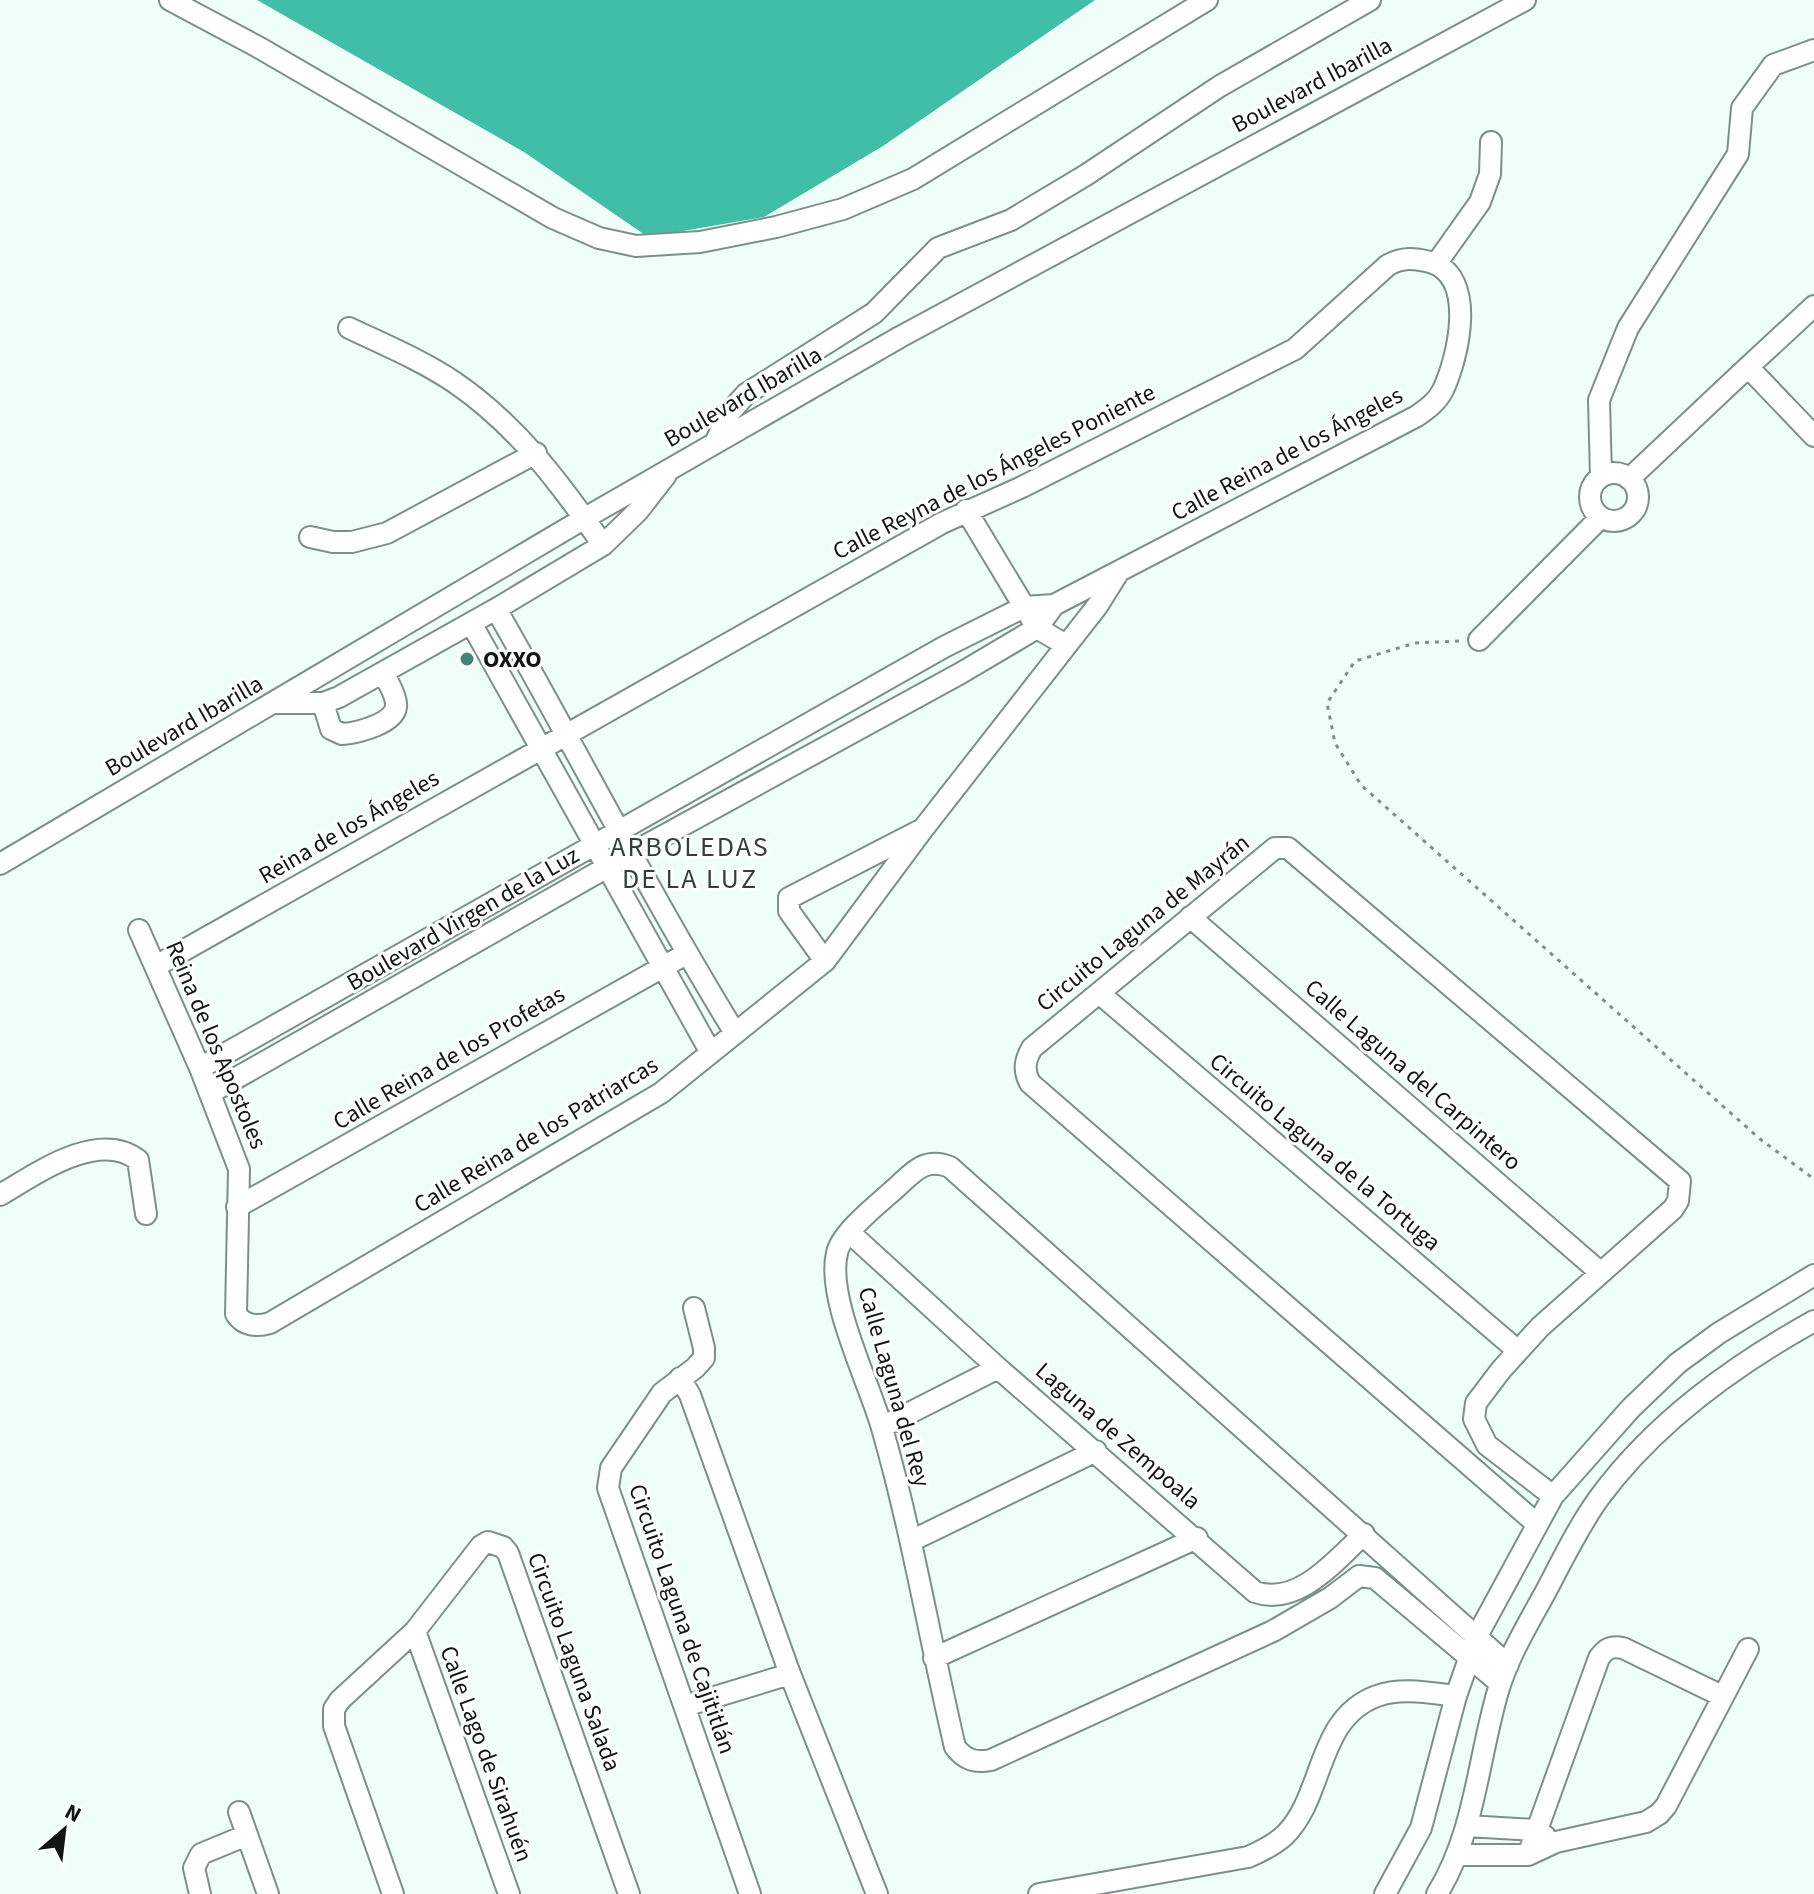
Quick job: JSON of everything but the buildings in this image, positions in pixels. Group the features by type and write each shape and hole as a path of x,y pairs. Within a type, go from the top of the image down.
{"street":[{"path":"170,0 258,47 553,218 599,238 636,246 700,242 776,227 843,209 913,179 1207,0"},
{"name":"Boulevard Ibarilla","path":"0,864 715,443 966,301 1525,0"},
{"path":"715,443 730,412 746,394 874,313 938,248 1011,220 1086,175 1220,86 1362,2"},
{"path":"1601,477 1599,400 1628,328 1738,154 1742,108 1773,65 1814,50"},
{"path":"1436,264 1480,202 1490,174 1491,142"},
{"name":"Calle Reyna de los Ángeles Poniente","path":"566,733 966,510 1022,487 1295,349 1388,265 1401,258 1436,264"},
{"name":"Calle Reina de los Ángeles","path":"1024,607 1054,605 1417,416 1433,404 1443,391 1462,320 1461,301 1455,287 1436,264"},
{"path":"1629,479 1814,306"},
{"path":"349,328 423,363 454,382 511,427 536,453 603,545"},
{"path":"1748,367 1814,436"},
{"path":"310,537 352,542 387,533 536,453"},
{"path":"275,703 323,703 346,694 496,609 603,545 638,511 671,468"},
{"path":"1615,473 1629,479 1638,499 1632,513 1617,521 1595,512 1590,497 1595,482 1615,473"},
{"path":"966,510 1037,628 1066,645"},
{"path":"1479,640 1601,517"},
{"name":"Calle Reina de los Ángeles","path":"1066,645 1118,573"},
{"name":"Calle Reina de los Ángeles","path":"1037,628 1054,605"},
{"name":"Boulevard Virgen de la Luz","path":"200,1068 944,647 1024,607"},
{"path":"496,609 686,954 735,1033"},
{"path":"471,623 711,1053"},
{"name":"Boulevard Virgen de la Luz","path":"210,1093 1037,628"},
{"name":"Calle Reina de los Patriarcas","path":"243,1322 256,1326 270,1323 661,1093 825,961 1066,645"},
{"path":"323,703 331,729 342,734 383,723 393,714 396,704 384,673"},
{"name":"Reina de los Ángeles","path":"156,966 566,733"},
{"path":"825,961 789,911 789,898 923,829"},
{"name":"Circuito Laguna de Mayrán","path":"1537,1524 1030,1083 1025,1071 1032,1048 1275,848 1288,848 1680,1181 1678,1201 1673,1209 1565,1302 1517,1350 1478,1399 1474,1419 1487,1445 1553,1496"},
{"name":"Calle Laguna del Carpintero","path":"1190,917 1601,1273"},
{"name":"Reina de los Apostoles","path":"139,930 200,1068 239,1169 235,1308 243,1322"},
{"name":"Calle Reina de los Profetas","path":"237,1207 686,954"},
{"name":"Circuito Laguna de la Tortuga","path":"1099,993 1517,1350"},
{"path":"0,1195 67,1156 111,1149 128,1152 138,1160 146,1214"},
{"name":"Calle Laguna del Rey","path":"932,1163 950,1167 1477,1636 1504,1674 1468,1656 1375,1578 1359,1576 1330,1598 1273,1631 991,1760 980,1762 961,1755 955,1747 911,1541 882,1427 841,1306 836,1254 850,1233 918,1167 932,1163"},
{"name":"Laguna de Zempoala","path":"850,1233 998,1368 1197,1538 1255,1592 1276,1596 1298,1589 1332,1564 1364,1534"},
{"path":"1385,1894 1421,1828 1468,1656 1553,1496 1610,1431 1678,1363 1719,1333 1814,1275"},
{"name":"Circuito Laguna de Cajititlán","path":"694,1308 704,1358 662,1393 611,1468 608,1488 750,1894"},
{"path":"1437,1894 1458,1855 1467,1826 1504,1674 1597,1500 1636,1455 1703,1392 1746,1360 1814,1321"},
{"path":"882,1427 998,1368"},
{"path":"680,1378 690,1395 790,1674 877,1894"},
{"path":"1610,1431 1636,1455"},
{"path":"911,1541 1096,1451"},
{"path":"934,1658 1197,1538"},
{"name":"Circuito Laguna Salada","path":"393,1894 333,1717 340,1700 415,1631 481,1546 488,1542 503,1547 508,1553 629,1894"},
{"name":"Calle Lago de Sirahuén","path":"415,1631 509,1894"},
{"path":"1528,1855 1604,1650 1623,1648 1722,1696"},
{"path":"1458,1855 1528,1855 1556,1842 1646,1822 1659,1814 1748,1649"},
{"path":"685,1706 790,1674"},
{"path":"1039,1894 1248,1857 1270,1847 1286,1834 1299,1815 1336,1728 1346,1716 1376,1696 1394,1692 1421,1691 1456,1696"},
{"path":"239,1812 268,1894"},
{"path":"1467,1826 1536,1830 1556,1842"},
{"path":"200,1894 194,1868 201,1854 247,1835"}],"path":[{"path":"1479,640 1415,643 1355,661 1327,703 1335,743 1361,785 1760,1139 1814,1179"}],"shaded area":[{"path":"257,0 1095,0 883,146 764,217 648,237 524,152"}],"place":[{"name":"OXXO","path":"467,659"}],"district":[{"name":"ARBOLEDAS DE LA LUZ","path":"690,863"}]}
